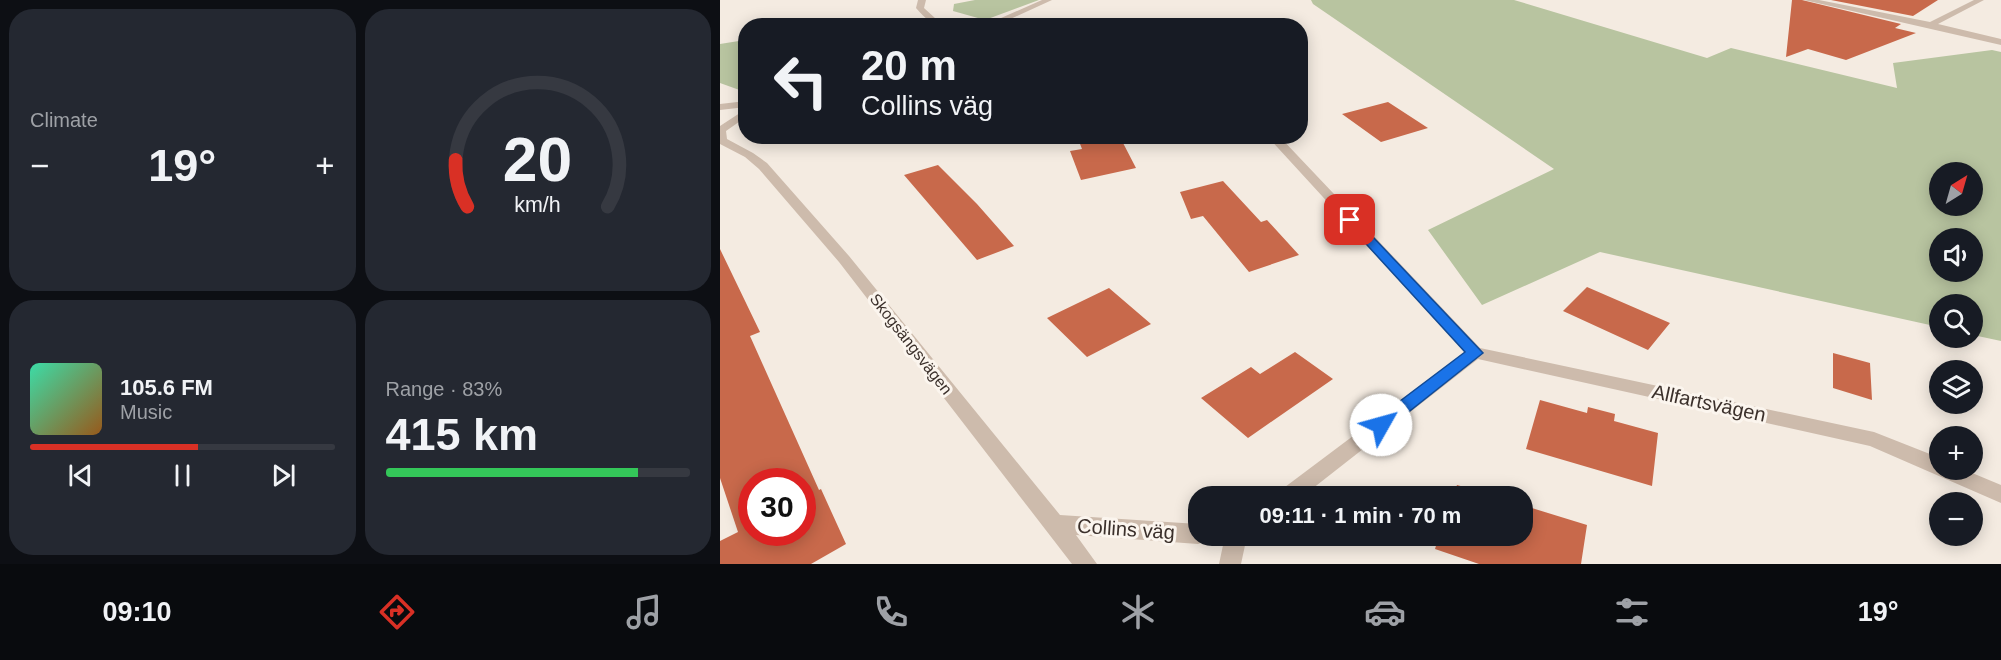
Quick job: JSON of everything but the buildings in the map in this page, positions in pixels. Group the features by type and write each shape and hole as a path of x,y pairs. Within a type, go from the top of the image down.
{"street":[{"path":"922,0 920,8 930,18"},
{"path":"1006,18 1048,0"},
{"path":"1808,0 2001,42"},
{"path":"1931,25 1980,0"},
{"path":"720,107 738,105"},
{"path":"721,140 722,130 738,118"},
{"name":"Skogsängsvägen","path":"721,140 749,155 763,166 844,259 1086,564"},
{"path":"1279,144 1475,353 1301,486"},
{"name":"Allfartsvägen","path":"1475,353 1874,438 1929,462"},
{"path":"1968,480 2001,494"},
{"name":"Collins väg","path":"1054,524 1188,533"},
{"path":"1230,564 1234,546"}],"green space":[{"path":"975,0 1039,0 990,18 978,18 953,11 954,4"},
{"path":"1311,0 1514,0 1707,58 1731,48 1897,88 1893,63 1992,50 2001,52 2001,341 1983,337 1983,294 1929,294 1929,325 1600,252 1482,305 1428,230 1554,169 1313,4"},
{"path":"738,41 738,89 720,83 720,44"}],"route":[{"path":"1350,220 1475,353 1381,425"}]}
